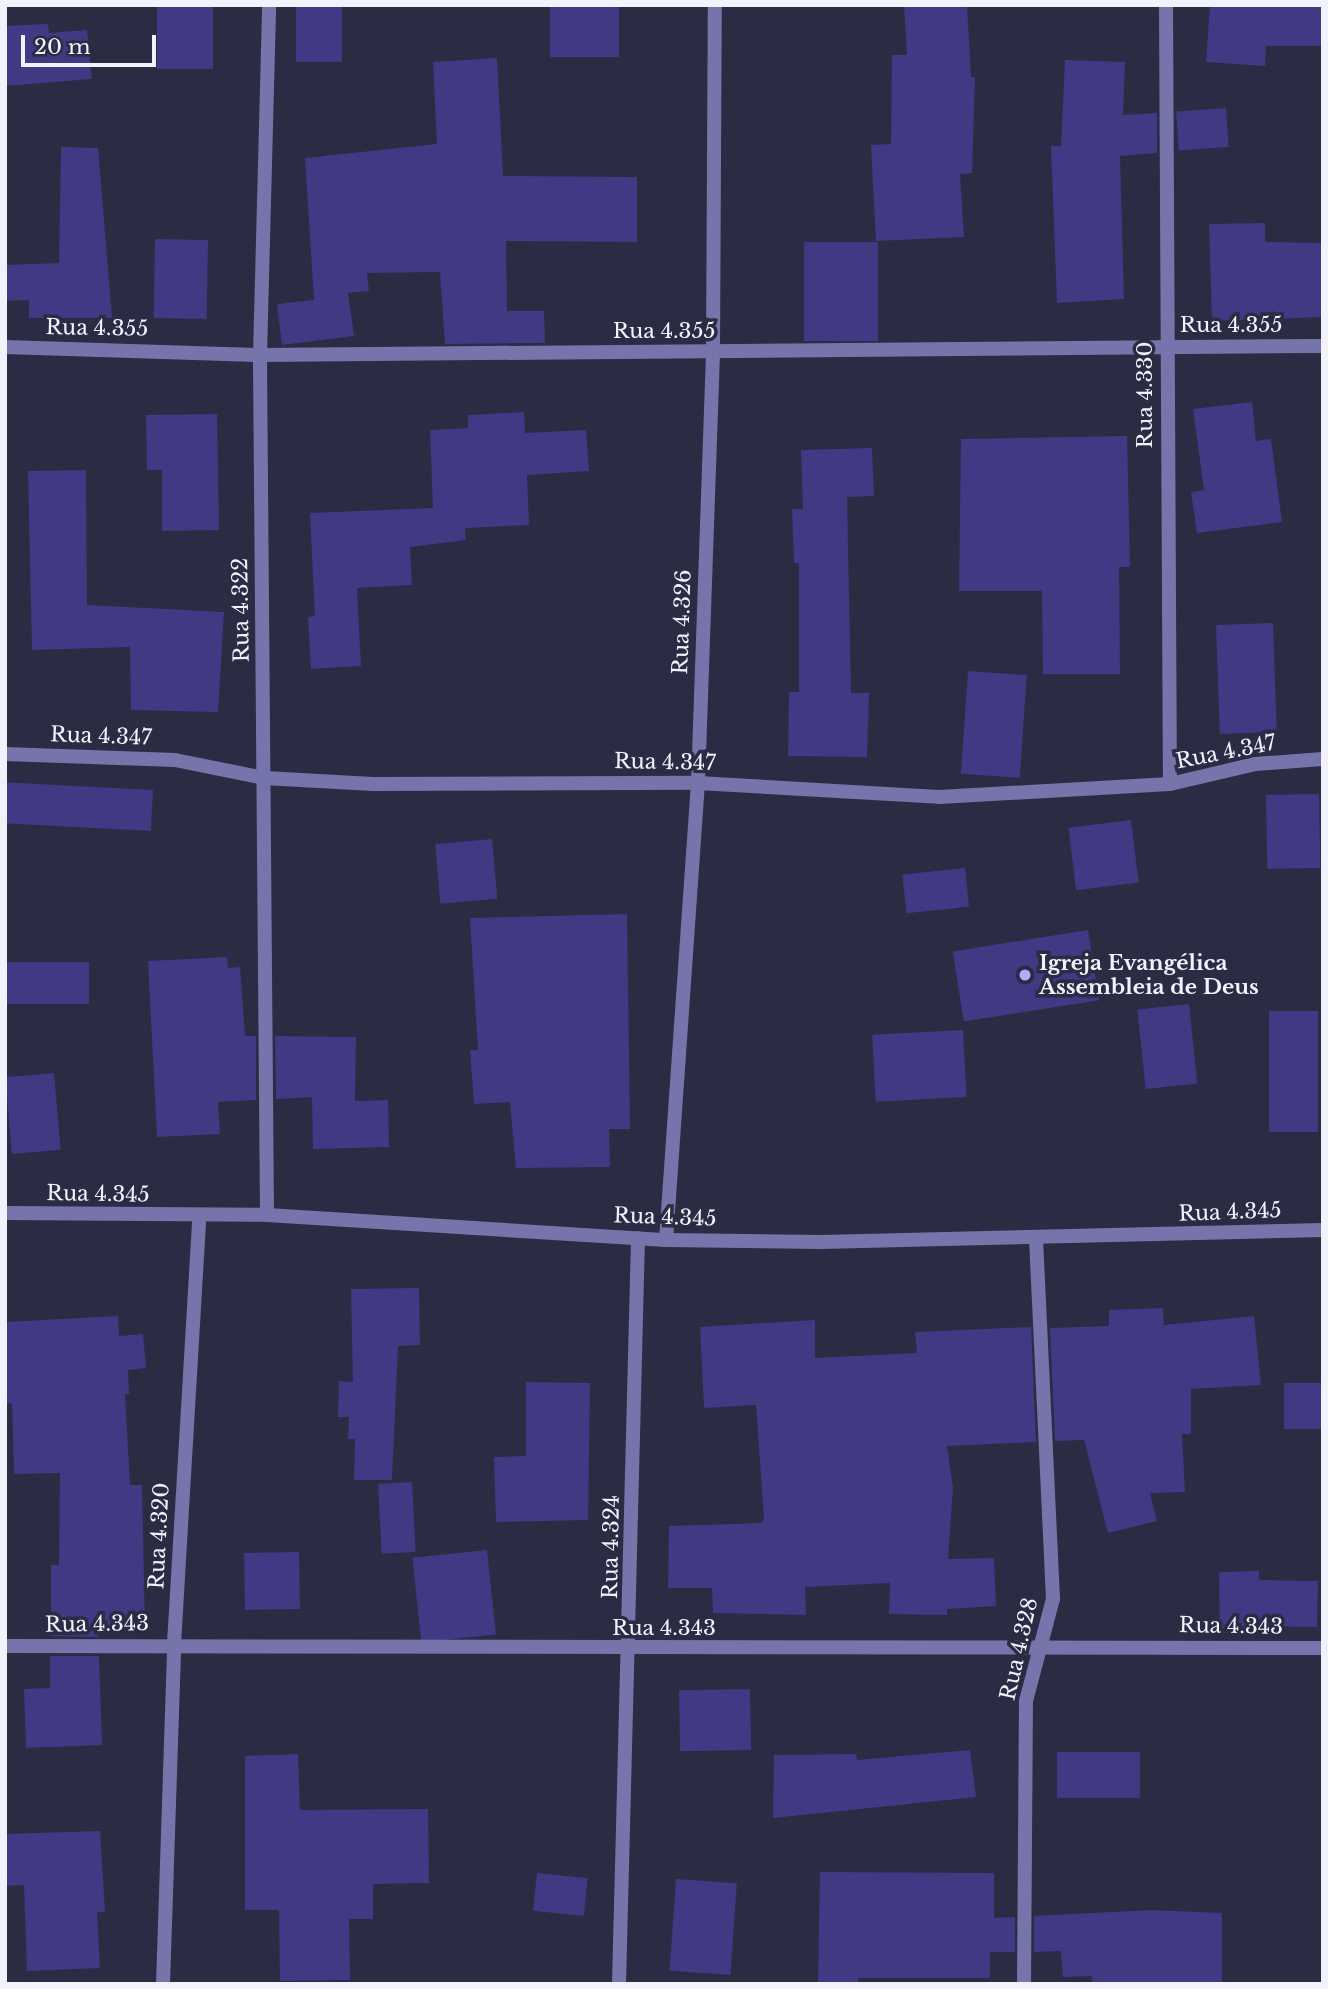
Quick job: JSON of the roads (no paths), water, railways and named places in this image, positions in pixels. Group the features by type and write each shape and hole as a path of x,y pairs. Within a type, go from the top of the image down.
{"street":[{"name":"Rua 4.322","path":"267,1215 260,355 269,5"},
{"name":"Rua 4.326","path":"666,1240 698,783 713,351 715,5"},
{"name":"Rua 4.330","path":"1166,5 1170,784"},
{"name":"Rua 4.355","path":"5,347 260,355 1323,346"},
{"name":"Rua 4.347","path":"5,754 175,760 264,778 425,785 698,783 939,797 1170,784 1255,764 1323,759"},
{"name":"Rua 4.345","path":"5,1213 199,1217 267,1215 666,1240 1036,1239 1323,1230"},
{"name":"Rua 4.320","path":"163,1984 174,1644 199,1217"},
{"name":"Rua 4.324","path":"619,1984 638,1237"},
{"name":"Rua 4.328","path":"1024,1984 1026,1701 1044,1645 1053,1599 1036,1239"},
{"name":"Rua 4.343","path":"5,1646 174,1644 629,1649 1044,1645 1323,1648"}],"place":[{"name":"Igreja Evangélica Assembleia de Deus","path":"1025,975"}]}
